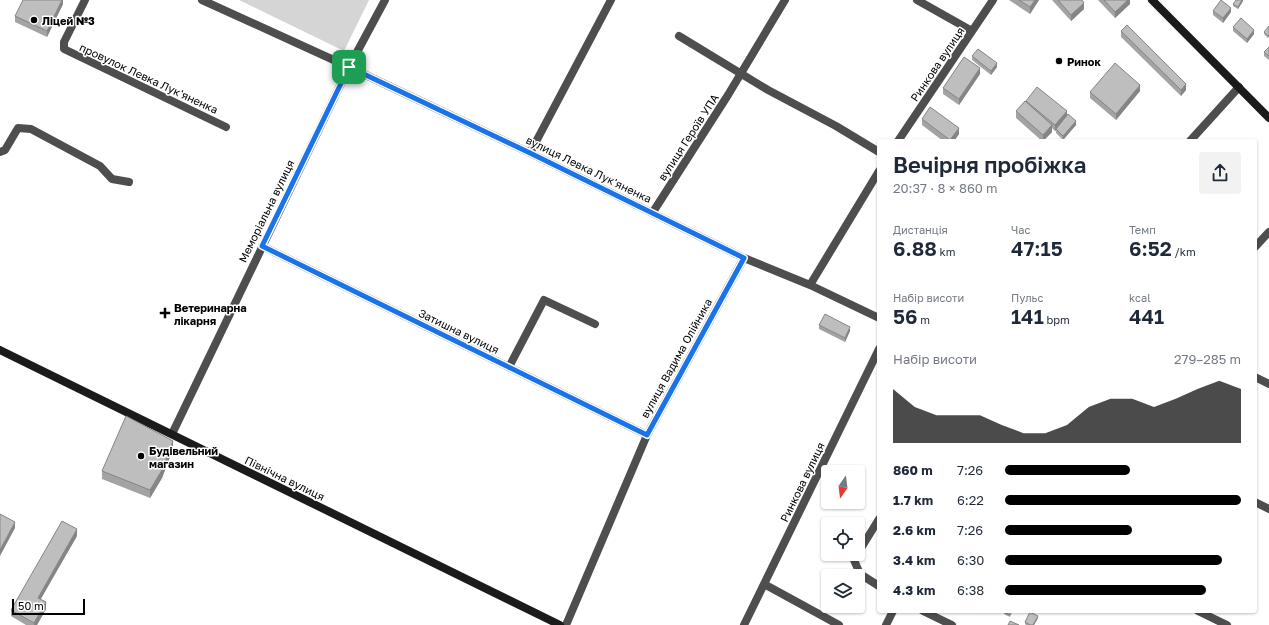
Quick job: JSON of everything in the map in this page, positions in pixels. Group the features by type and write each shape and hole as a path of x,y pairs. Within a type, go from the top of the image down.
{"street":[{"name":"провулок Левка Лук'яненка","path":"85,0 64,42 64,49 226,127"},
{"name":"вулиця Левка Лук'яненка","path":"202,0 349,67 530,153 744,258 810,285 877,317"},
{"name":"Меморіальна вулиця","path":"172,434 349,67 385,0"},
{"path":"530,153 610,0"},
{"name":"вулиця Героїв УПА","path":"652,212 741,73 785,0"},
{"path":"917,0 972,31"},
{"name":"Ринкова вулиця","path":"899,139 993,0"},
{"path":"1152,0 1269,118"},
{"path":"679,36 877,151"},
{"path":"1192,139 1239,88"},
{"path":"0,152 5,150 18,128 31,129 100,166 112,180 129,182"},
{"path":"810,285 877,174"},
{"path":"1257,245 1269,232"},
{"name":"Затишна вулиця","path":"262,246 647,435"},
{"name":"вулиця Вадима Олійника","path":"566,625 647,435 744,258"},
{"path":"509,367 544,300 595,324"},
{"name":"Північна вулиця","path":"0,350 560,625"},
{"name":"Ринкова вулиця","path":"744,625 877,353"},
{"path":"1257,378 1269,384"},
{"path":"1257,503 1269,509"},
{"path":"865,542 877,522"},
{"path":"854,561 860,574 877,585"},
{"path":"764,584 839,625"},
{"path":"886,625 892,613"},
{"path":"927,613 952,625"},
{"path":"1202,613 1227,625"}],"shaded area":[{"path":"239,0 369,0 344,51"}],"building":[{"path":"23,0 62,0 47,31 15,16"},
{"path":"1019,0 1035,0 1030,7"},
{"path":"1058,0 1082,0 1084,3 1071,15"},
{"path":"1104,0 1128,0 1115,12"},
{"path":"1221,0 1231,8 1223,18 1213,11"},
{"path":"1236,0 1242,0 1238,7 1233,4"},
{"path":"1241,18 1254,30 1247,39 1233,27"},
{"path":"1127,25 1186,84 1181,90 1121,31"},
{"path":"1269,26 1269,35 1268,36 1264,32"},
{"path":"1269,47 1269,56 1264,52"},
{"path":"978,49 997,63 991,71 972,56"},
{"path":"964,57 980,68 959,99 943,88"},
{"path":"1115,63 1140,85 1116,114 1090,92"},
{"path":"1037,87 1067,111 1055,125 1026,101"},
{"path":"1025,101 1052,125 1043,135 1016,111"},
{"path":"930,107 959,128 951,139 949,139 922,119"},
{"path":"1068,114 1076,121 1063,136 1056,129"},
{"path":"825,314 850,327 845,338 819,325"},
{"name":"Будівельний магазин","path":"126,416 173,441 162,470 150,490 102,471"},
{"path":"0,514 15,522 0,550"},
{"path":"62,521 77,529 38,598 46,602 34,623 11,610"},
{"path":"1030,613 1038,616 1033,625 1025,622"},
{"path":"1010,621 1019,625 1008,625"}],"place":[{"name":"Ліцей №3","path":"34,20"},
{"name":"Ринок","path":"1059,61"},
{"name":"Ветеринарна лікарня","path":"165,313"},
{"name":"Будівельний магазин","path":"141,456"}],"route":[{"path":"349,67 530,153 744,258 647,435 262,246 349,67"}]}
